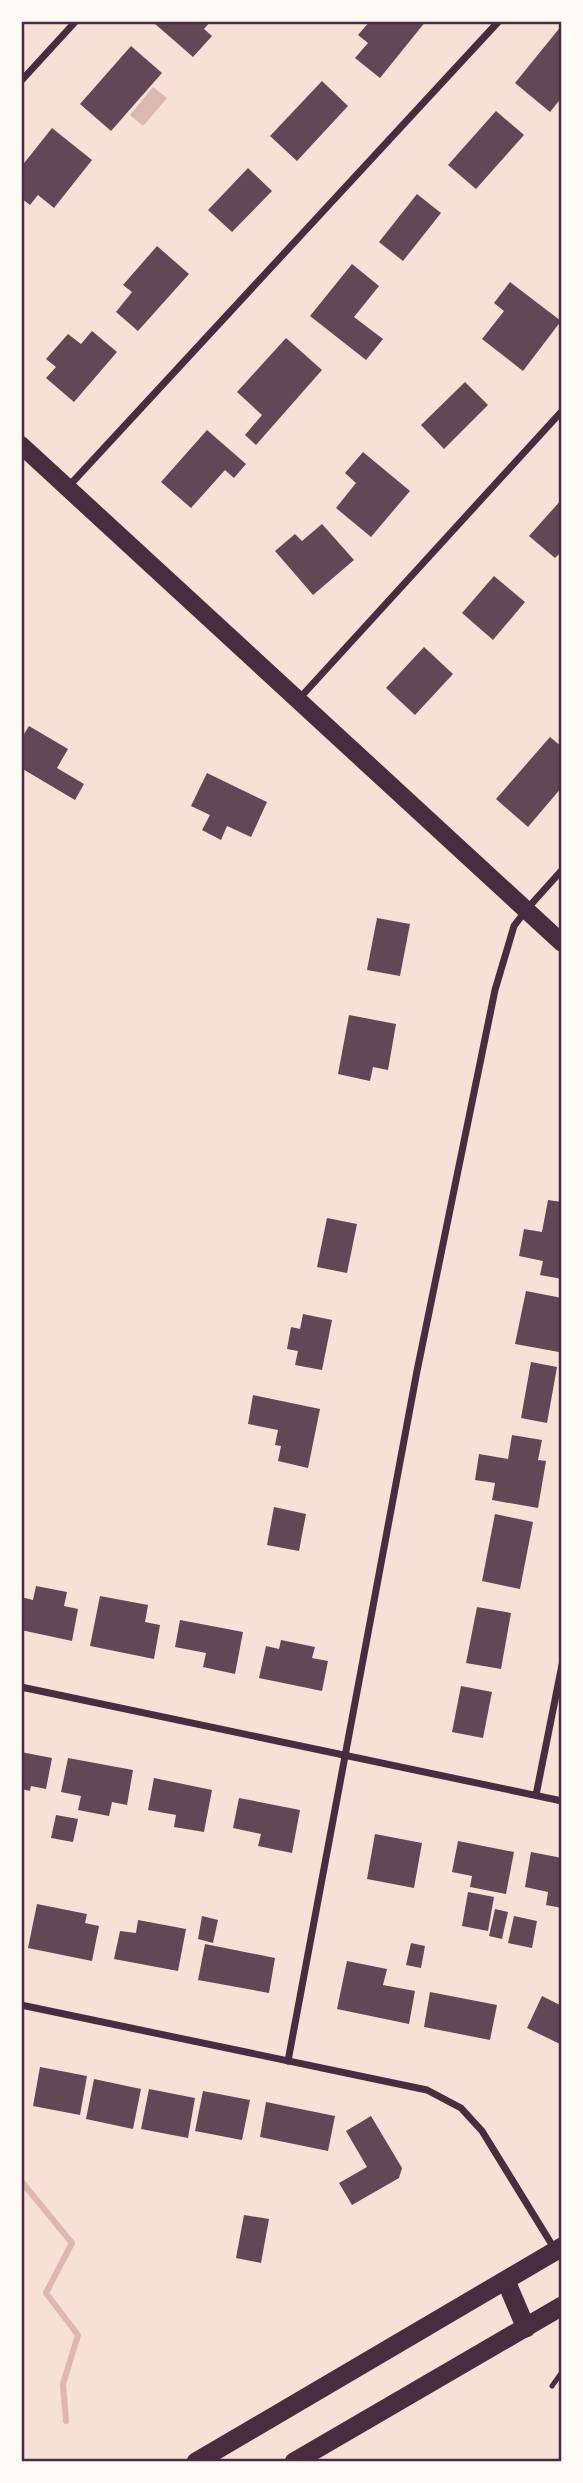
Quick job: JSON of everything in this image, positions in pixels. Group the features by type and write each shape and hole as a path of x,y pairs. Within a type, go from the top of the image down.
{"highway":[{"path":"196,2462 559,2249"},
{"path":"506,2281 526,2328"},
{"path":"294,2462 562,2306"}],"main road":[{"path":"21,445 562,943"}],"street":[{"path":"21,81 76,21"},
{"path":"68,487 499,21"},
{"path":"298,699 562,411"},
{"path":"288,2061 417,1371 495,990 510,935 526,910 562,870"},
{"path":"536,1795 562,1665"},
{"path":"21,1687 562,1801"},
{"path":"21,2005 427,2090 451,2101 482,2131 559,2249"}],"lane":[{"path":"552,2386 562,2372"}],"shaded area":[{"path":"153,87 167,98 143,126 130,115"}],"building":[{"path":"211,21 204,29 212,36 193,57 154,23"},
{"path":"370,21 426,21 380,78 355,58 368,43 358,35"},
{"path":"562,25 562,97 550,112 515,83"},
{"path":"131,46 162,73 111,131 80,104"},
{"path":"322,81 348,106 297,161 270,136"},
{"path":"496,111 524,135 476,189 448,165"},
{"path":"52,128 92,160 54,208 38,195 30,205 21,198 21,167"},
{"path":"248,168 272,191 232,232 208,210"},
{"path":"417,194 441,213 403,261 379,242"},
{"path":"157,246 189,274 138,331 116,312 132,292 123,285"},
{"path":"352,264 379,286 354,317 383,339 366,360 310,316"},
{"path":"510,282 561,321 523,371 482,339 504,311 494,303"},
{"path":"92,331 117,352 74,402 46,378 56,367 46,359 68,334 81,344"},
{"path":"286,338 322,370 256,445 245,435 262,415 237,392"},
{"path":"465,382 488,405 444,449 421,425"},
{"path":"207,430 246,464 234,478 225,470 191,508 161,482"},
{"path":"363,452 410,491 371,537 336,508 356,483 345,473"},
{"path":"562,499 562,551 555,558 529,536"},
{"path":"322,524 354,560 313,595 275,551 295,534 302,541"},
{"path":"494,576 525,602 493,640 462,613"},
{"path":"424,647 453,674 415,715 386,688"},
{"path":"29,726 68,749 57,768 84,784 75,800 21,768 21,739"},
{"path":"550,737 562,747 562,787 528,827 496,799"},
{"path":"207,773 267,802 251,837 227,826 221,840 202,830 210,815 191,806"},
{"path":"377,918 410,924 400,976 367,970"},
{"path":"349,1015 396,1024 388,1070 373,1067 370,1081 338,1074"},
{"path":"548,1200 562,1202 562,1279 540,1275 543,1261 519,1256 524,1229 542,1232"},
{"path":"327,1218 357,1224 347,1273 317,1267"},
{"path":"526,1291 562,1298 559,1352 515,1344"},
{"path":"303,1314 332,1320 322,1370 295,1365 298,1351 287,1349 291,1327 300,1329"},
{"path":"531,1362 557,1367 547,1423 521,1418"},
{"path":"253,1395 320,1409 308,1468 278,1461 281,1446 275,1445 278,1430 248,1424"},
{"path":"512,1435 542,1440 538,1460 546,1461 538,1508 492,1500 495,1483 475,1480 479,1454 508,1459"},
{"path":"274,1507 306,1514 299,1551 267,1545"},
{"path":"495,1514 533,1522 520,1589 482,1581"},
{"path":"36,1586 67,1592 64,1606 78,1609 72,1641 21,1630 21,1597 33,1600"},
{"path":"100,1596 148,1605 145,1622 160,1625 154,1659 90,1646"},
{"path":"477,1607 511,1613 501,1669 466,1663"},
{"path":"180,1620 243,1632 235,1674 203,1667 206,1653 175,1647"},
{"path":"281,1640 315,1647 312,1658 328,1661 322,1691 259,1678 266,1646 279,1649"},
{"path":"461,1686 492,1692 483,1738 452,1732"},
{"path":"21,1752 52,1758 46,1789 31,1786 30,1791 21,1789"},
{"path":"68,1758 133,1770 127,1805 112,1802 109,1816 78,1810 81,1796 61,1792"},
{"path":"154,1778 212,1790 204,1832 174,1827 176,1815 148,1810"},
{"path":"239,1798 300,1810 292,1853 258,1846 261,1834 233,1828"},
{"path":"56,1815 78,1819 73,1842 51,1838"},
{"path":"375,1834 422,1843 414,1888 367,1879"},
{"path":"458,1841 514,1852 506,1894 470,1887 472,1876 452,1872"},
{"path":"531,1852 562,1858 562,1908 546,1905 548,1892 525,1887"},
{"path":"468,1892 494,1897 488,1931 462,1926"},
{"path":"37,1904 87,1914 85,1923 99,1926 92,1961 28,1948"},
{"path":"495,1909 508,1912 502,1939 489,1936"},
{"path":"202,1916 218,1920 213,1943 198,1939"},
{"path":"514,1916 537,1921 532,1948 508,1943"},
{"path":"138,1920 186,1929 178,1971 114,1959 120,1931 136,1933"},
{"path":"411,1943 425,1946 421,1968 406,1965"},
{"path":"205,1944 275,1958 269,1993 198,1980"},
{"path":"347,1961 387,1969 383,1985 415,1991 409,2024 337,2009"},
{"path":"430,1992 497,2005 490,2040 424,2027"},
{"path":"542,1996 562,2006 562,2045 527,2028"},
{"path":"40,2067 87,2076 80,2115 33,2106"},
{"path":"94,2079 141,2089 133,2129 86,2119"},
{"path":"149,2089 195,2098 188,2138 141,2129"},
{"path":"203,2091 250,2100 242,2140 195,2131"},
{"path":"266,2102 335,2116 328,2151 260,2137"},
{"path":"371,2116 402,2168 399,2178 352,2205 339,2183 367,2167 346,2131"},
{"path":"244,2215 269,2219 261,2263 236,2258"}],"waterway":[{"path":"21,2181 72,2243 46,2293 78,2335 63,2384 66,2421"}]}
